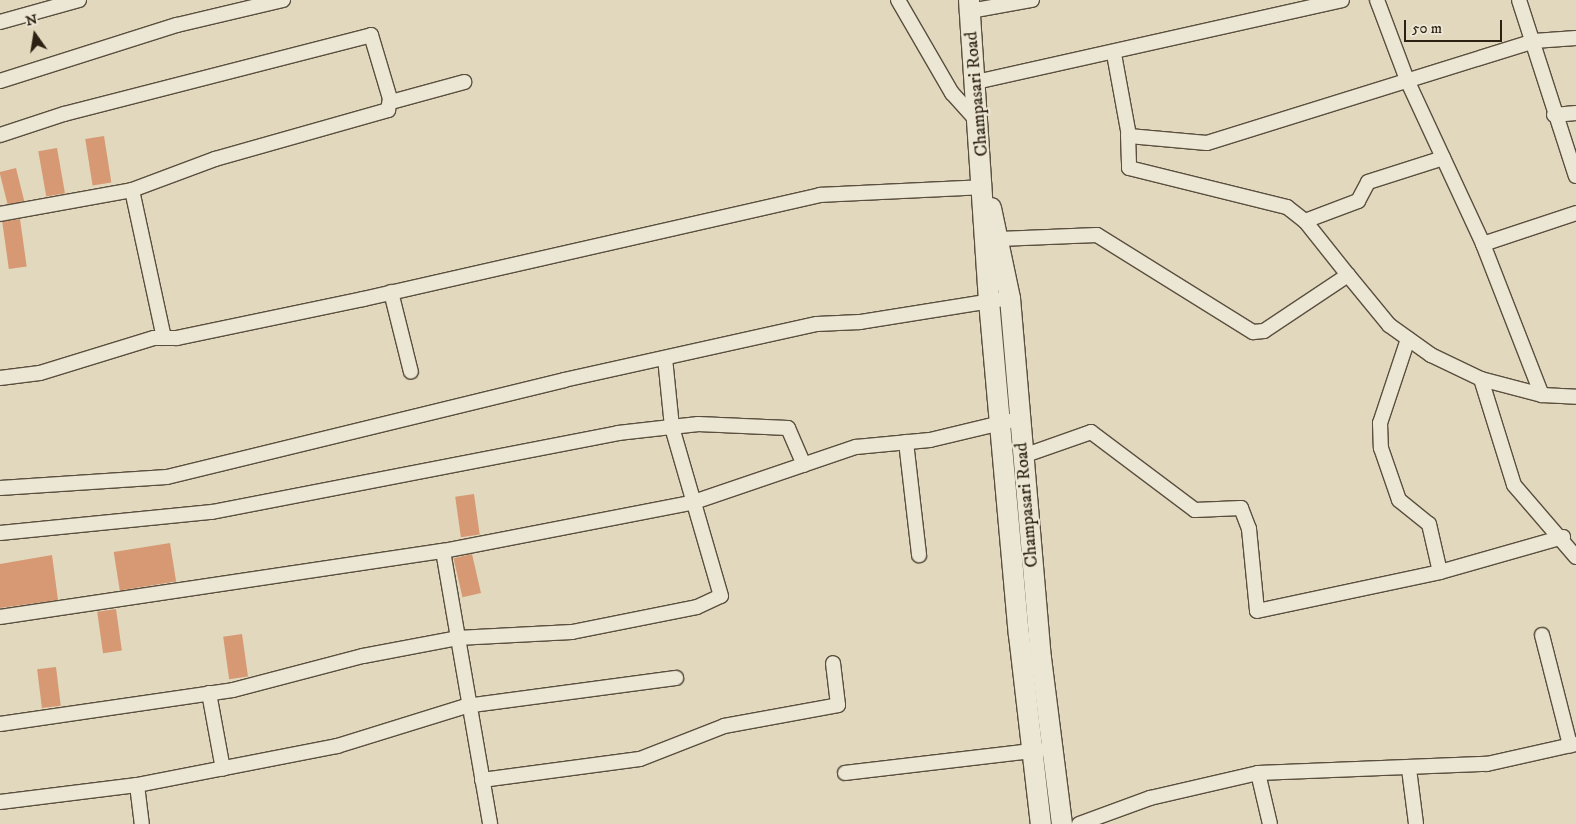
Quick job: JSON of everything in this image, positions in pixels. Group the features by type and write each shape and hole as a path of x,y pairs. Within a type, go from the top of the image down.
{"main road":[{"name":"Champasari Road","path":"969,6 980,123 989,301 1010,421 1023,456 1051,749 1062,824"},
{"name":"Champasari Road","path":"984,187 1000,239 1010,298 1010,421 1030,750 1041,824"}],"street":[{"path":"0,22 79,0"},
{"path":"0,81 177,25 283,0"},
{"path":"898,0 952,93 980,123"},
{"path":"969,6 1032,0"},
{"path":"976,82 1114,54 1291,5 1342,0"},
{"path":"1377,0 1407,80 1483,244 1542,396"},
{"path":"1519,0 1534,41 1554,115 1576,176"},
{"path":"0,135 82,109 371,35 390,99 388,110 215,159 132,190 0,214"},
{"path":"1128,135 1135,140 1212,142 1534,41 1576,38"},
{"path":"1114,54 1128,135 1130,169 1287,207 1305,222 1389,325 1408,339 1481,379 1542,396 1576,397"},
{"path":"390,99 391,102 464,82"},
{"path":"1554,115 1576,113"},
{"path":"1305,222 1358,201 1366,183 1443,158"},
{"path":"0,378 40,373 164,338 391,292 820,196 984,187"},
{"path":"132,190 164,338"},
{"path":"1483,244 1576,213"},
{"path":"1000,239 1097,235 1253,332 1264,331 1348,275"},
{"path":"391,292 411,372"},
{"path":"0,488 166,477 665,358 818,324 860,322 1010,298"},
{"path":"1408,339 1380,423 1381,448 1399,500 1429,524 1440,572"},
{"path":"0,724 209,693 457,638 572,632 696,607 721,596 672,427 665,358"},
{"path":"1481,379 1514,485 1563,537 1576,557"},
{"path":"0,617 443,551 694,502 856,447 906,442 1010,421"},
{"path":"0,533 212,512 392,474 672,427 788,428 804,466"},
{"path":"1023,456 1091,432 1195,510 1241,508 1249,529 1257,611 1440,572 1563,537"},
{"path":"906,442 919,555"},
{"path":"443,551 466,706 490,824"},
{"path":"1079,824 1150,798 1258,773 1409,769 1487,764 1573,744 1542,635"},
{"path":"482,780 640,760 724,726 838,705 833,664"},
{"path":"0,802 137,785 337,746 466,706 676,678"},
{"path":"209,693 223,768"},
{"path":"845,773 929,766 1030,750 1051,749"},
{"path":"1409,769 1416,824"},
{"path":"1258,773 1270,824"},
{"path":"137,785 142,824"}],"building":[{"path":"104,136 111,182 93,185 85,139"},
{"path":"57,148 65,193 46,197 38,151"},
{"path":"16,168 24,201 8,205 0,172"},
{"path":"20,219 27,267 9,269 2,222"},
{"path":"474,494 480,535 461,537 455,497"},
{"path":"170,543 176,582 120,590 114,552"},
{"path":"472,554 481,593 462,597 453,558"},
{"path":"52,555 58,600 0,608 0,564"},
{"path":"116,609 122,651 103,653 97,612"},
{"path":"242,634 248,677 229,679 223,637"},
{"path":"56,667 61,706 42,708 37,669"}]}
